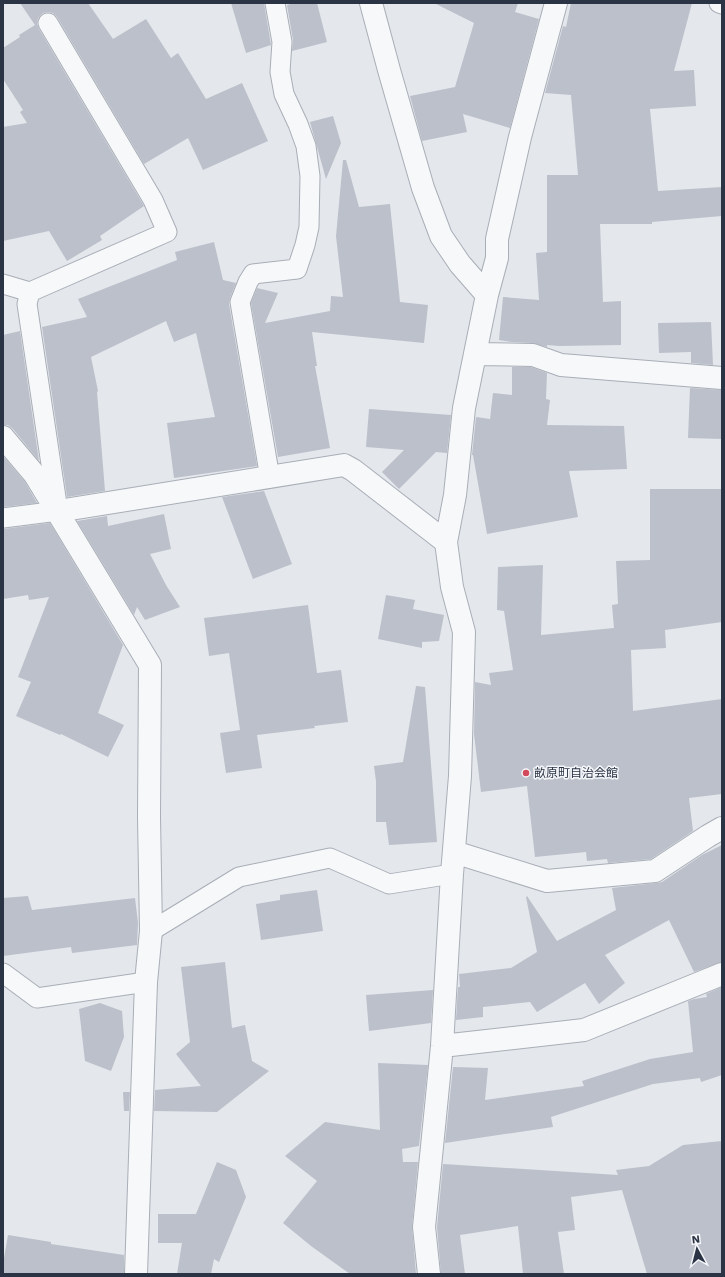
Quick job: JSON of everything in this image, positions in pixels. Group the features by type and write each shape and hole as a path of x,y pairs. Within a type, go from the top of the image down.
{"street":[{"path":"371,3 388,70 440,236 460,264 487,295"},
{"path":"429,1274 424,1227 442,1046 452,874 460,776 464,632 452,587 446,542 455,495 464,408 487,295 497,258 497,239 520,137 556,3"},
{"path":"476,354 533,355 561,365 722,378"},
{"path":"3,437 35,475 150,665 149,818 151,931 146,982 136,1274"},
{"path":"58,511 344,465 353,470 446,542"},
{"path":"454,852 547,881 654,871 722,828"},
{"path":"442,1046 584,1030 722,974"}],"lane":[{"path":"270,478 240,302 253,274 297,269 309,227 310,176 306,146 298,124 284,94 280,72 282,42 275,3"},
{"path":"3,284 30,292 167,232 153,200 48,23"},
{"path":"3,518 58,511 27,304 30,292"},
{"path":"151,931 239,877 330,858 390,884 452,874"},
{"path":"3,973 37,998 146,982"}],"building":[{"path":"20,3 88,3 113,39 146,19 171,58 178,53 206,99 242,83 268,141 203,170 188,138 144,164 57,17 53,13 43,13 38,18 37,24 39,29 144,206 100,236 102,240 67,261 49,231 3,241 3,127 27,123 20,112 23,110 3,79 3,48 20,37 19,35 35,25"},
{"path":"231,3 264,3 271,45 246,53"},
{"path":"295,3 317,3 327,42 292,51 293,40 287,5"},
{"path":"434,3 518,3 515,12 539,19 510,128 463,114 467,132 422,141 410,96 455,87 474,23"},
{"path":"571,3 692,3 674,71 694,70 696,106 650,109 658,191 722,187 722,216 652,222 652,224 600,224 603,302 621,301 621,345 547,345 547,347 533,343 499,340 503,297 539,300 536,253 547,252 547,175 578,175 571,95 545,93 563,26 566,27"},
{"path":"333,116 341,143 326,179 310,122"},
{"path":"343,160 346,160 359,207 390,204 400,302 428,305 424,343 312,332 317,366 315,366 330,448 278,457 251,303 257,288 278,293 265,323 330,311 331,296 343,297 336,236"},
{"path":"214,242 223,280 236,283 229,304 257,466 174,478 167,423 215,417 196,333 174,342 166,321 91,357 98,391 105,491 67,497 42,327 87,317 78,299 177,260 175,252"},
{"path":"711,322 713,365 691,363 691,352 659,353 658,323"},
{"path":"20,331 39,461 13,429 8,425 3,425 3,335"},
{"path":"512,367 531,367 547,373 546,399 550,400 547,425 624,426 627,469 569,471 578,517 487,534 472,455 476,417 490,419 493,393 512,395"},
{"path":"690,388 722,390 722,439 688,438"},
{"path":"369,409 451,415 447,453 436,452 399,489 382,472 404,450 366,447"},
{"path":"3,456 25,482 37,503 3,507"},
{"path":"650,489 722,489 722,622 665,630 666,648 631,650 633,711 722,699 722,794 689,798 693,831 651,859 608,863 607,859 587,861 586,852 535,857 527,786 481,792 474,734 475,682 491,685 489,673 513,670 504,611 497,610 498,567 543,565 541,635 614,628 612,605 618,604 616,561 650,560"},
{"path":"264,491 292,564 253,579 222,497"},
{"path":"164,514 171,549 150,554 166,585 180,607 145,620 137,607 134,615 77,521 107,516 108,526"},
{"path":"50,523 123,645 98,713 124,725 108,757 61,734 60,735 16,716 31,682 18,677 49,597 29,600 28,595 3,599 3,529"},
{"path":"386,595 415,600 413,609 444,615 439,641 422,642 422,648 378,639"},
{"path":"308,605 317,673 341,670 348,722 314,726 315,728 257,735 262,768 226,773 220,733 240,730 229,653 209,656 204,618"},
{"path":"416,686 425,687 437,842 389,845 386,822 376,822 376,781 374,766 403,762"},
{"path":"722,845 722,962 694,972 669,920 605,955 625,983 599,1004 585,983 537,1012 530,1002 483,1007 483,1017 456,1020 458,987 460,987 459,974 511,968 537,952 527,896 557,941 616,910 612,888 662,882 702,855"},
{"path":"317,890 323,931 261,940 256,904 280,900 280,895"},
{"path":"28,896 32,910 135,898 138,923 137,945 72,953 71,947 3,956 3,898"},
{"path":"225,962 232,1028 245,1025 252,1061 269,1071 217,1112 154,1111 155,1090 201,1086 176,1054 190,1042 181,967"},
{"path":"722,987 722,1075 701,1082 700,1078 653,1084 551,1117 553,1127 445,1143 453,1067 488,1068 485,1100 584,1086 582,1081 650,1059 693,1052 688,1001 707,997 706,994"},
{"path":"433,990 431,1023 369,1031 366,995"},
{"path":"100,1003 122,1011 124,1037 111,1071 85,1061 79,1009"},
{"path":"378,1063 428,1065 419,1146 402,1149 403,1162 418,1162 412,1226 416,1274 350,1274 311,1246 283,1223 317,1181 285,1156 325,1122 380,1130"},
{"path":"123,1092 130,1092 129,1111 124,1111"},
{"path":"722,1141 722,1274 647,1274 622,1190 571,1197 575,1230 558,1232 564,1274 523,1274 518,1226 460,1235 465,1274 441,1274 437,1227 443,1164 618,1175 616,1170 649,1166 683,1145"},
{"path":"217,1162 236,1170 246,1197 219,1262 214,1259 211,1274 177,1274 182,1243 158,1243 158,1214 196,1214"},
{"path":"8,1235 51,1242 51,1244 124,1255 124,1274 3,1274 3,1264"}],"place":[{"name":"畝原町自治会館","path":"526,773"}]}
